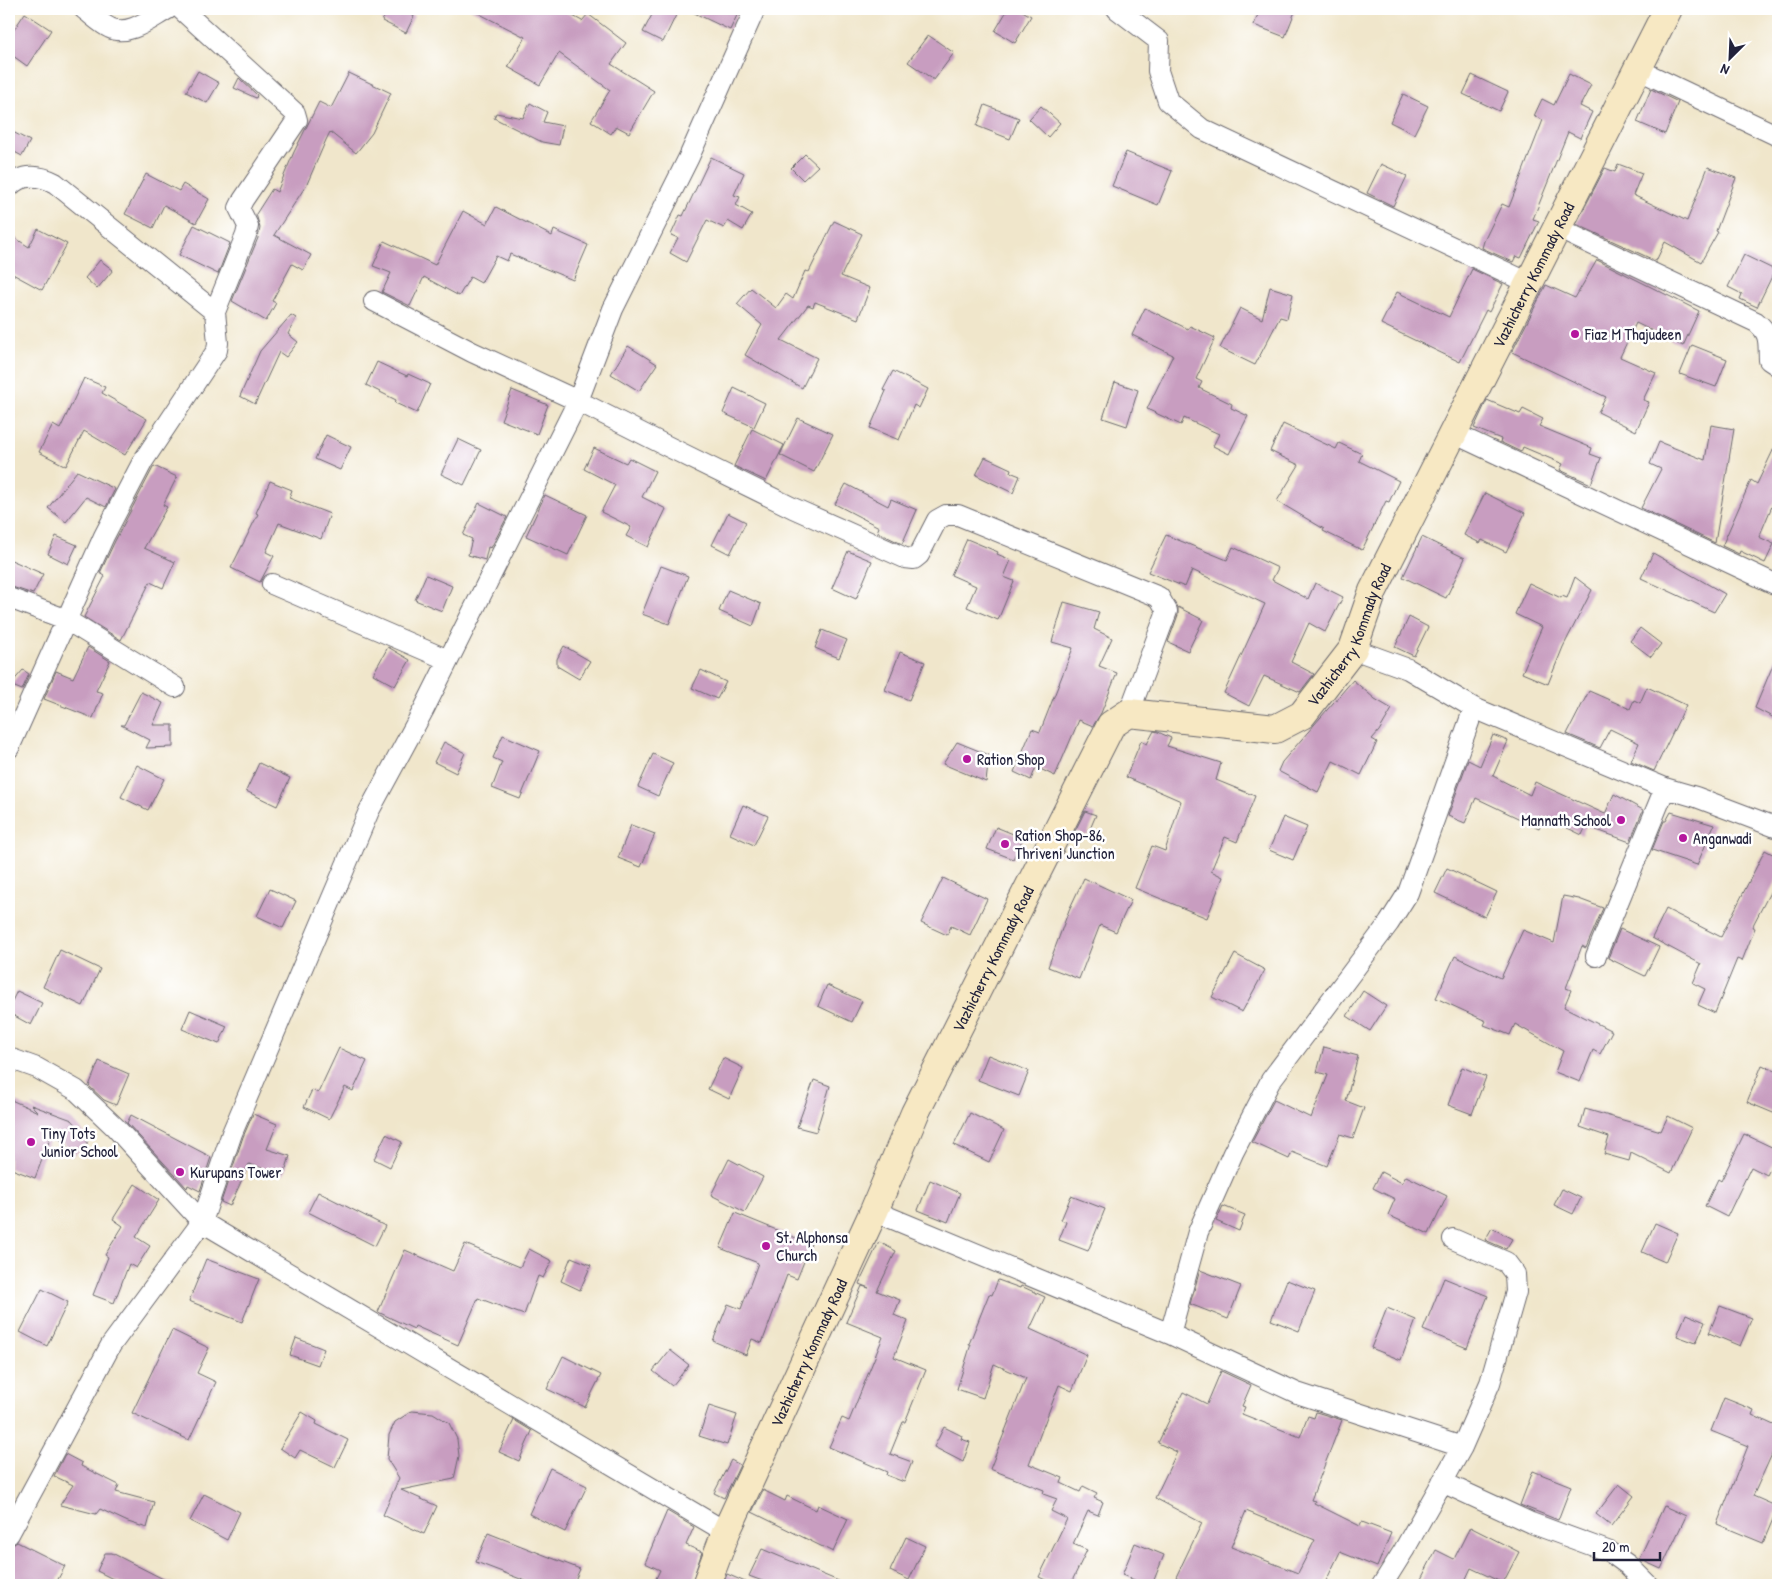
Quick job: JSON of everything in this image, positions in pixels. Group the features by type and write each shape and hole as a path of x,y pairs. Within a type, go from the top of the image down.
{"main road":[{"name":"Vazhicherry Kommady Road","path":"706,1585 726,1532 874,1211 915,1113 1111,725 1129,713 1274,729 1302,715 1353,649 1373,592 1668,9"}],"street":[{"path":"84,9 110,28 122,31 133,29 168,9"},
{"path":"9,748 104,536 143,460 217,350 218,343 214,312 248,226 239,208 242,200 297,120 295,112 181,9"},
{"path":"11,1527 111,1345 202,1222 232,1132 369,811 448,660 578,400 613,309 689,157 755,9"},
{"path":"1117,9 1159,41 1158,70 1168,101 1202,129 1529,284"},
{"path":"1637,69 1778,136"},
{"path":"9,187 13,182 28,176 42,177 55,183 214,312"},
{"path":"1557,228 1756,322 1765,329 1768,336 1769,360 1778,366"},
{"path":"374,301 472,352 578,400 776,500 905,558 914,559 919,555 937,520 946,515 958,516 1159,597 1167,611 1129,713"},
{"path":"1453,433 1777,585"},
{"path":"272,584 448,660"},
{"path":"9,598 65,620 176,686"},
{"path":"1353,649 1408,669 1474,708 1665,788 1696,797 1778,828"},
{"path":"1170,1334 1198,1232 1233,1152 1271,1080 1389,923 1408,893 1474,708"},
{"path":"1596,956 1665,788"},
{"path":"9,1058 37,1068 76,1090 115,1127 202,1222 726,1532"},
{"path":"874,1211 1170,1334 1297,1392 1462,1447"},
{"path":"1382,1585 1462,1447 1490,1383 1516,1292 1516,1274 1506,1262 1453,1240"},
{"path":"1442,1482 1531,1523 1610,1552 1628,1564 1648,1585"}],"building":[{"path":"388,9 399,9 414,16 406,33 382,21"},
{"path":"470,9 560,9 582,21 588,14 626,43 611,64 654,91 629,133 616,126 611,134 591,121 610,90 559,53 540,85 508,67 525,37"},
{"path":"655,9 679,9 663,42 643,32"},
{"path":"686,9 740,9 730,30"},
{"path":"1008,9 1019,9 1031,16 1015,43 995,31"},
{"path":"1260,9 1296,9 1285,37 1254,25"},
{"path":"25,13 51,30 27,66 9,53 9,37"},
{"path":"928,35 954,53 934,80 908,62"},
{"path":"198,71 219,83 207,103 186,92"},
{"path":"349,73 391,93 372,133 356,153 330,132 307,184 274,235 311,255 303,270 292,264 272,301 276,303 266,321 232,301 258,238 260,228 256,214 272,189 277,192 294,152 319,102 331,108"},
{"path":"1569,74 1591,85 1580,106 1592,112 1580,138 1568,132 1533,219 1539,221 1521,258 1516,256 1513,262 1482,248 1484,241 1502,204 1509,207 1543,120 1534,116 1542,99 1554,105"},
{"path":"1472,75 1508,92 1499,111 1463,94"},
{"path":"239,78 257,95 256,98 234,88"},
{"path":"1651,89 1678,102 1665,134 1637,122"},
{"path":"1403,94 1428,106 1414,134 1390,122"},
{"path":"530,103 547,112 543,122 563,126 559,145 542,142 494,118 496,113 523,118"},
{"path":"985,105 1019,118 1010,139 977,126"},
{"path":"1041,106 1060,123 1048,137 1029,119"},
{"path":"9,130 30,141 22,156 9,149"},
{"path":"1126,152 1172,171 1158,205 1112,186"},
{"path":"805,154 818,166 803,180 791,168"},
{"path":"711,157 744,173 734,195 740,197 736,205 752,214 743,230 728,221 724,228 707,220 686,262 670,253 678,238 671,235 680,215 683,216"},
{"path":"1381,164 1407,176 1393,206 1367,193"},
{"path":"1618,164 1642,173 1633,195 1687,221 1708,167 1736,178 1716,231 1718,232 1701,262 1665,242 1656,261 1576,224 1605,168 1615,172"},
{"path":"146,174 179,191 183,184 209,199 196,223 164,205 153,228 125,214"},
{"path":"496,207 552,236 554,230 588,245 573,280 510,254 507,261 496,256 481,283 470,277 459,296 424,277 410,306 382,292 391,273 373,266 384,241 435,265 463,211 487,224"},
{"path":"834,221 862,234 841,276 870,288 858,319 815,302 813,307 808,305 781,340 817,358 802,388 745,355 762,325 737,304 751,288 776,308 786,294 793,299 805,271 809,272"},
{"path":"194,225 230,243 218,274 179,255"},
{"path":"38,229 67,244 42,290 9,272 9,234 29,247"},
{"path":"1744,255 1775,270 1757,307 1740,299 1742,294 1728,287"},
{"path":"100,260 113,270 97,289 85,278"},
{"path":"1597,260 1699,311 1683,346 1636,323 1620,357 1656,373 1643,400 1649,402 1636,431 1598,412 1606,397 1512,352 1546,285 1575,298"},
{"path":"1472,269 1503,284 1489,312 1486,310 1460,362 1381,324 1397,292 1449,317"},
{"path":"1270,287 1293,294 1287,319 1280,317 1255,365 1220,348 1240,308 1262,319"},
{"path":"1145,308 1188,329 1190,326 1215,338 1196,379 1202,382 1199,388 1232,404 1231,408 1248,416 1229,454 1213,446 1219,434 1184,418 1181,425 1147,409 1173,355 1132,335"},
{"path":"291,315 296,318 288,334 298,342 286,357 279,352 255,404 240,396 260,351"},
{"path":"1692,345 1727,359 1716,387 1680,374"},
{"path":"628,346 657,364 639,391 611,374"},
{"path":"377,362 430,384 417,413 395,403 396,400 366,385"},
{"path":"893,371 928,389 919,408 914,405 899,440 870,428 886,391 883,390"},
{"path":"84,378 105,387 102,393 147,419 125,455 84,431 66,466 39,452 53,425 60,429"},
{"path":"1115,382 1138,390 1127,426 1103,418"},
{"path":"734,388 765,403 754,427 723,413"},
{"path":"512,390 548,405 537,434 501,420"},
{"path":"1487,400 1520,414 1523,409 1543,419 1539,426 1592,448 1590,454 1601,458 1591,484 1560,470 1563,464 1523,447 1521,452 1500,442 1501,439 1474,428"},
{"path":"798,418 833,434 814,472 780,455"},
{"path":"1283,424 1336,449 1339,443 1362,454 1359,461 1399,481 1389,502 1386,501 1362,550 1323,531 1324,529 1277,501 1299,465 1270,451"},
{"path":"1711,425 1734,429 1715,543 1641,508 1661,469 1650,464 1659,442 1705,460"},
{"path":"752,429 784,445 766,481 734,466"},
{"path":"326,435 351,447 340,470 315,459"},
{"path":"458,439 481,450 464,485 441,474"},
{"path":"1778,440 1778,492 1759,537 1774,544 1765,563 1740,551 1739,554 1722,546 1751,480 1757,484"},
{"path":"594,448 626,463 629,458 655,471 642,497 666,509 648,547 626,536 631,527 601,512 615,485 584,469"},
{"path":"985,457 1011,469 1010,472 1020,476 1013,493 976,475"},
{"path":"154,466 177,477 163,505 167,507 144,548 175,562 163,588 150,582 121,640 84,617 105,576 100,573"},
{"path":"77,471 115,489 106,507 86,497 66,522 48,508"},
{"path":"270,481 292,490 289,498 330,514 321,539 279,523 266,552 274,556 260,582 231,568 258,514 256,513"},
{"path":"846,484 888,506 891,499 917,510 902,544 877,532 879,527 835,504"},
{"path":"1485,493 1525,513 1506,552 1482,540 1480,543 1464,535"},
{"path":"545,495 587,515 568,555 526,536"},
{"path":"479,503 507,517 491,548 488,547 485,560 468,555 472,539 463,535"},
{"path":"728,513 746,522 730,554 712,545"},
{"path":"1166,535 1227,560 1233,547 1278,568 1272,580 1308,599 1315,583 1343,597 1325,632 1309,623 1291,662 1314,674 1300,692 1264,676 1249,706 1224,693 1265,604 1192,570 1185,587 1148,572"},
{"path":"56,536 77,545 68,564 48,554"},
{"path":"1422,537 1465,558 1446,598 1403,577"},
{"path":"967,539 998,552 997,554 1011,560 1004,577 1014,581 998,620 967,607 976,586 951,575"},
{"path":"848,551 872,561 856,599 832,588"},
{"path":"1653,553 1725,594 1714,612 1641,578"},
{"path":"9,559 43,574 33,594 9,586"},
{"path":"661,566 688,576 669,624 642,614"},
{"path":"426,575 452,586 442,611 415,600"},
{"path":"1575,577 1592,590 1563,647 1548,684 1522,673 1542,627 1515,614 1529,583 1561,598 1562,596 1567,598"},
{"path":"728,590 761,604 753,626 719,611"},
{"path":"1064,602 1099,612 1094,629 1112,638 1099,666 1117,673 1101,713 1093,726 1079,720 1055,776 1036,767 1031,780 1014,772 1032,729 1040,732 1073,648 1052,642"},
{"path":"1178,607 1203,620 1188,651 1168,642 1178,615"},
{"path":"1409,617 1428,627 1414,656 1395,647"},
{"path":"1640,628 1661,644 1651,657 1630,641"},
{"path":"822,630 847,640 839,658 815,648"},
{"path":"564,646 590,661 579,679 557,666 557,659"},
{"path":"88,647 110,661 96,691 103,693 93,718 44,699 56,671 73,678"},
{"path":"388,647 410,660 395,686 373,674"},
{"path":"900,652 925,662 909,700 885,690"},
{"path":"1778,653 1778,720 1755,708"},
{"path":"23,670 29,674 22,690 10,685"},
{"path":"701,670 726,682 717,699 692,688"},
{"path":"1353,680 1375,699 1392,709 1372,739 1377,742 1361,775 1333,761 1318,792 1278,771 1282,762"},
{"path":"1647,687 1686,705 1654,771 1631,761 1639,743 1610,729 1600,748 1567,734 1589,691 1630,709 1634,700 1640,703"},
{"path":"141,692 163,703 153,725 173,725 173,747 146,748 150,740 121,725 124,725"},
{"path":"1154,731 1171,738 1167,746 1221,763 1216,780 1255,796 1237,842 1225,837 1211,871 1223,877 1207,918 1135,888 1152,846 1165,851 1181,801 1126,777 1141,741 1147,744"},
{"path":"503,735 540,751 520,799 492,788 502,762 493,758"},
{"path":"1493,735 1508,741 1493,776 1530,795 1535,782 1605,814 1614,794 1643,810 1630,842 1586,826 1582,835 1545,817 1539,828 1476,798 1465,823 1448,816 1468,760 1480,766"},
{"path":"444,742 465,753 456,773 434,762"},
{"name":"Ration Shop","path":"957,742 989,755 986,782 943,764"},
{"path":"653,754 673,763 658,796 638,787"},
{"path":"259,763 290,778 277,806 246,791"},
{"path":"137,765 164,779 148,810 121,797"},
{"path":"743,805 768,816 754,845 730,834"},
{"path":"1085,811 1096,815 1087,836 1075,831"},
{"name":"Anganwadi","path":"1671,812 1714,825 1697,865 1652,850 1664,821 1666,821"},
{"path":"1283,817 1307,827 1293,860 1269,850"},
{"path":"631,825 655,834 641,867 618,858"},
{"name":"Ration Shop-86, Thriveni Junction","path":"996,827 1023,838 1013,859 987,849"},
{"path":"1765,850 1778,857 1778,877 1752,927 1755,928 1742,961 1737,959 1715,1013 1698,1005 1705,989 1693,983 1701,964 1652,938 1666,909 1721,937"},
{"path":"1447,868 1497,892 1485,917 1435,893"},
{"path":"943,878 987,899 970,935 951,926 947,935 921,923"},
{"path":"1084,878 1131,900 1116,932 1100,925 1079,979 1048,967 1069,910"},
{"path":"270,889 296,901 283,928 257,916"},
{"path":"1563,896 1579,899 1603,908 1586,948 1582,946 1566,988 1571,990 1564,1007 1612,1031 1600,1054 1593,1050 1580,1082 1555,1072 1563,1051 1515,1024 1510,1035 1484,1025 1486,1021 1436,998 1455,956 1501,978 1523,930 1554,943"},
{"path":"1620,929 1659,947 1645,976 1608,958"},
{"path":"60,950 100,969 83,1006 43,987"},
{"path":"1235,954 1265,970 1242,1012 1212,997"},
{"path":"827,985 862,1001 852,1022 818,1006"},
{"path":"17,991 42,1003 31,1025 9,1013 9,1007"},
{"path":"1363,991 1386,1006 1370,1031 1347,1016"},
{"path":"190,1010 227,1026 219,1044 182,1029"},
{"path":"1324,1047 1358,1056 1346,1101 1364,1108 1353,1138 1340,1134 1327,1166 1292,1152 1289,1159 1252,1142 1274,1100 1311,1118 1328,1075 1317,1072"},
{"path":"339,1048 367,1061 353,1091 345,1087 329,1119 304,1107 312,1090 318,1093"},
{"path":"988,1055 1029,1071 1019,1096 978,1080"},
{"path":"723,1058 743,1068 729,1099 708,1089"},
{"path":"99,1061 129,1074 116,1105 104,1100 89,1086"},
{"path":"1762,1065 1778,1072 1778,1115 1747,1102"},
{"path":"1462,1067 1486,1077 1472,1114 1448,1105"},
{"path":"814,1080 830,1086 816,1132 797,1127"},
{"name":"Tiny Tots Junior School","path":"9,1099 38,1112 31,1105 72,1120 87,1137 87,1144 74,1155 53,1131 35,1178 9,1168"},
{"path":"1585,1109 1661,1131 1668,1116 1692,1128 1671,1173 1631,1153 1629,1161 1604,1154 1609,1137 1580,1127"},
{"path":"970,1113 1004,1130 989,1162 954,1145"},
{"path":"253,1114 277,1124 267,1149 290,1156 284,1175 249,1164 230,1206 221,1202 243,1137"},
{"name":"Kurupans Tower","path":"131,1115 211,1157 200,1191 188,1185 187,1188 127,1123"},
{"path":"386,1134 402,1142 390,1167 374,1159"},
{"path":"1744,1134 1778,1150 1778,1153 1767,1175 1751,1167 1727,1217 1705,1206 1718,1179 1721,1181"},
{"path":"729,1159 763,1177 745,1212 711,1195"},
{"path":"1381,1172 1402,1183 1406,1176 1447,1196 1429,1234 1388,1215 1395,1199 1373,1188"},
{"path":"930,1180 960,1193 948,1222 918,1210"},
{"path":"135,1184 159,1200 136,1237 150,1246 136,1268 129,1264 114,1303 93,1295 108,1257 105,1255 123,1226 113,1219"},
{"path":"1562,1189 1581,1198 1573,1214 1554,1205"},
{"path":"318,1192 385,1226 375,1246 308,1212"},
{"path":"1071,1196 1105,1209 1088,1251 1059,1240 1066,1222 1061,1220"},
{"path":"1223,1206 1245,1215 1239,1231 1216,1221"},
{"path":"735,1213 811,1244 797,1279 787,1275 762,1343 752,1339 746,1355 713,1341 728,1304 741,1309 758,1263 720,1248"},
{"path":"1655,1223 1678,1233 1665,1262 1642,1252"},
{"path":"1492,1228 1512,1239 1506,1249 1485,1240"},
{"path":"879,1242 896,1251 877,1291 900,1300 894,1315 908,1321 894,1357 926,1370 890,1454 912,1462 904,1482 886,1475 887,1472 829,1447 842,1418 849,1421 883,1337 846,1322 862,1286 869,1288 859,1284"},
{"path":"465,1244 520,1267 529,1249 552,1261 543,1278 538,1276 524,1315 478,1298 458,1345 415,1326 414,1329 378,1312 405,1250 453,1271"},
{"path":"571,1257 591,1265 580,1290 561,1281"},
{"path":"206,1259 259,1279 242,1322 189,1301"},
{"path":"1200,1270 1241,1286 1228,1319 1190,1304"},
{"path":"1444,1278 1488,1296 1467,1348 1423,1330"},
{"path":"998,1280 1020,1288 1021,1286 1045,1297 1030,1329 1087,1355 1072,1391 1059,1385 1029,1464 1063,1478 1061,1483 1080,1492 1083,1486 1097,1493 1094,1498 1103,1502 1098,1515 1088,1511 1073,1544 1087,1550 1070,1585 1056,1585 1039,1577 1067,1519 1051,1511 1057,1499 1043,1494 1044,1490 990,1469 1026,1378 994,1364 983,1398 957,1389 971,1344 969,1344 989,1294 992,1295"},
{"path":"1287,1280 1315,1291 1299,1331 1271,1320"},
{"path":"42,1289 68,1302 47,1346 20,1332"},
{"path":"1720,1306 1752,1318 1740,1346 1709,1333"},
{"path":"1387,1308 1416,1320 1401,1360 1371,1348"},
{"path":"1686,1314 1705,1322 1696,1343 1677,1336"},
{"path":"172,1330 209,1348 197,1373 216,1382 189,1440 132,1413"},
{"path":"296,1338 324,1349 318,1365 290,1355"},
{"path":"670,1350 689,1365 672,1386 653,1371"},
{"path":"563,1356 601,1375 585,1407 547,1389"},
{"path":"1221,1371 1251,1385 1242,1406 1245,1407 1242,1414 1300,1437 1308,1416 1314,1418 1316,1412 1342,1420 1311,1500 1360,1526 1362,1522 1391,1533 1377,1567 1340,1552 1325,1583 1326,1585 1195,1585 1176,1577 1202,1523 1155,1498 1177,1452 1158,1443 1183,1392 1207,1404","holes":["1246,1511 1315,1540 1298,1573 1231,1547"]},
{"path":"1724,1398 1754,1410 1752,1415 1778,1427 1778,1441 1753,1496 1778,1507 1763,1543 1717,1524 1748,1446 1711,1431"},
{"path":"709,1406 737,1415 727,1445 699,1436"},
{"path":"412,1411 433,1413 449,1423 457,1439 459,1456 454,1479 401,1490 437,1506 424,1534 383,1515 399,1478 387,1459 389,1435 395,1422"},
{"path":"302,1412 317,1421 316,1424 348,1440 335,1467 300,1450 295,1458 280,1448"},
{"path":"514,1420 532,1431 519,1461 499,1452"},
{"path":"944,1427 962,1436 961,1439 970,1442 963,1462 934,1447"},
{"path":"65,1454 82,1463 81,1466 119,1485 116,1492 154,1502 147,1528 128,1522 100,1509 96,1514 60,1505 73,1485 54,1476"},
{"path":"731,1460 740,1465 724,1498 714,1493"},
{"path":"550,1468 587,1486 565,1532 529,1514"},
{"path":"1533,1471 1571,1486 1558,1520 1520,1505"},
{"path":"1619,1484 1634,1496 1611,1526 1596,1514"},
{"path":"763,1490 785,1501 787,1496 816,1510 818,1505 848,1519 833,1552 752,1512"},
{"path":"204,1494 240,1512 227,1540 190,1521"},
{"path":"1664,1506 1686,1516 1661,1569 1639,1559"},
{"path":"667,1511 694,1527 686,1545 702,1552 691,1585 653,1585 660,1570 645,1563"},
{"path":"1470,1527 1519,1552 1503,1583 1471,1568 1463,1585 1418,1585 1436,1550 1454,1559"},
{"path":"488,1533 580,1569 573,1585 536,1585 476,1562"},
{"path":"906,1537 925,1546 909,1580 890,1571"},
{"path":"17,1542 65,1566 55,1585 9,1585 9,1549"},
{"path":"1135,1543 1164,1555 1152,1585 1147,1585 1122,1575"},
{"path":"762,1549 848,1585 773,1585 749,1576"},
{"path":"105,1553 112,1553 175,1585 125,1585 97,1571"},
{"path":"727,1574 752,1585 723,1585"}],"place":[{"name":"Fiaz M Thajudeen","path":"1575,334"},
{"name":"Ration Shop","path":"967,759"},
{"name":"Mannath School","path":"1621,820"},
{"name":"Anganwadi","path":"1683,838"},
{"name":"Ration Shop-86, Thriveni Junction","path":"1005,844"},
{"name":"Tiny Tots Junior School","path":"31,1142"},
{"name":"Kurupans Tower","path":"180,1172"},
{"name":"St. Alphonsa Church","path":"766,1246"}]}
